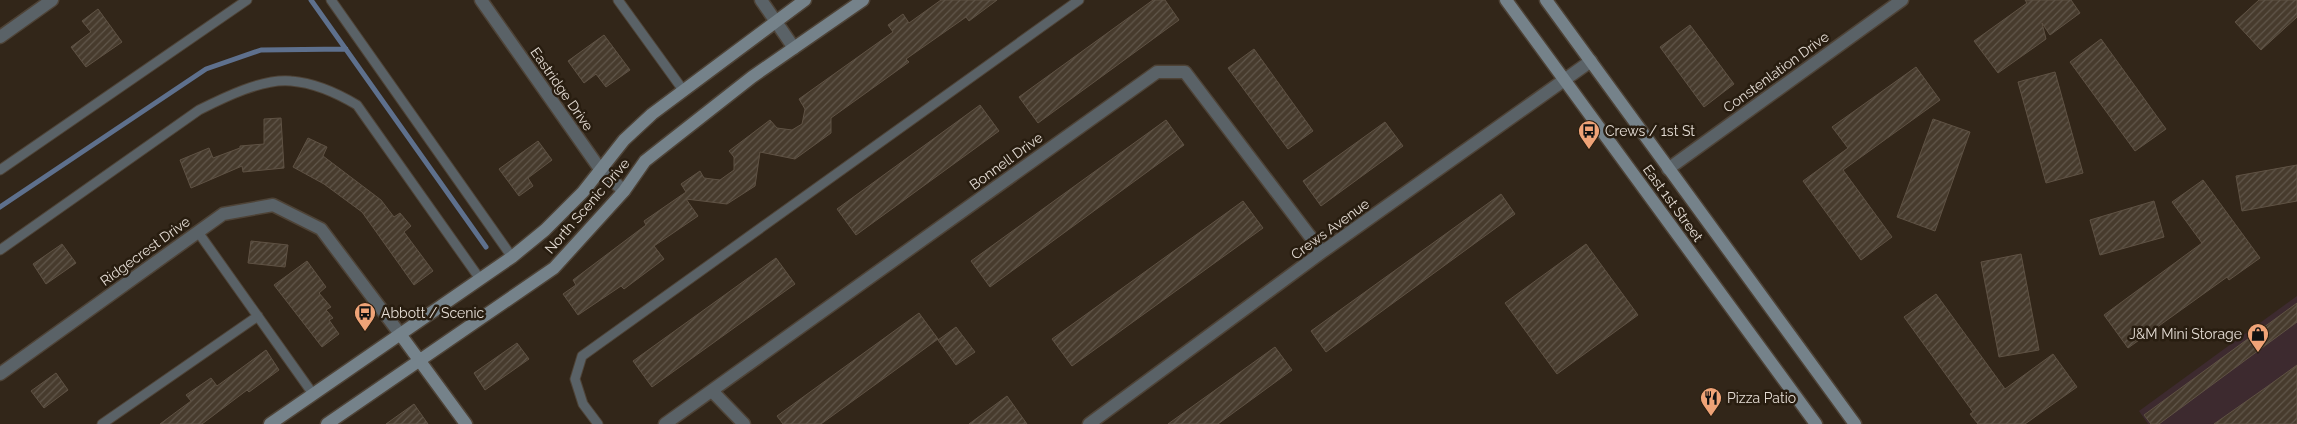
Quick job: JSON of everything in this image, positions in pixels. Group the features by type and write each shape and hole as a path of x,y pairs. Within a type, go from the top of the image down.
{"main road":[{"name":"North Scenic Drive","path":"270,424 512,257 546,230 583,192 624,140 652,114 805,0"},
{"name":"North Scenic Drive","path":"327,424 554,268 624,191 646,161 752,77 863,0"},
{"name":"East 1st Street","path":"1506,0 1816,424"},
{"name":"East 1st Street","path":"1546,0 1855,424"},
{"path":"400,334 466,424"}],"street":[{"path":"0,37 52,0"},
{"name":"Eastridge Drive","path":"480,0 600,169 624,191"},
{"path":"760,0 794,48"},
{"name":"Constenlation Drive","path":"1668,168 1902,0"},
{"name":"Crews Avenue","path":"1089,424 1322,252 1566,81 1591,61"},
{"name":"Bonnell Drive","path":"666,424 1157,72 1185,72 1322,252"},
{"name":"Ridgecrest Drive","path":"0,374 223,214 273,206 321,229 400,334"},
{"path":"712,391 744,424"}],"lane":[{"path":"0,170 247,0"},
{"path":"331,0 512,257"},
{"path":"618,0 683,90"},
{"path":"598,424 583,404 575,379 582,356 1079,0"},
{"path":"0,250 199,110 228,96 265,84 290,81 334,92 357,105 480,279"},
{"path":"198,232 313,394"},
{"path":"102,424 258,316"}],"shaded area":[{"name":"J&M Mini Storage","path":"2297,296 2297,424 2148,424 2139,411"}],"building":[{"path":"941,0 997,0 969,21 966,17 906,59 909,62 831,118 831,133 795,159 760,152 755,186 727,204 686,199 698,216 654,246 664,259 624,289 621,286 578,315 563,294 576,285 573,280 646,225 644,221 686,192 681,184 700,171 704,178 720,180 734,170 734,157 729,151 770,120 777,128 792,130 802,124 805,109 799,99 893,32 888,25 903,14 909,23"},
{"path":"1153,0 1165,0 1179,20 1038,123 1019,97"},
{"path":"2025,0 2071,0 2080,13 2050,35 2042,23 2046,39 1998,73 1974,41 2027,3"},
{"path":"2259,0 2297,0 2297,17 2261,50 2235,22"},
{"path":"98,9 122,42 86,67 71,47 91,32 82,21"},
{"path":"1690,25 1734,84 1704,107 1660,47"},
{"path":"604,35 630,70 606,87 596,74 584,83 568,61"},
{"path":"2101,39 2166,129 2135,151 2070,62"},
{"path":"1254,49 1313,131 1288,149 1228,68"},
{"path":"1916,67 1940,100 1843,170 1892,237 1861,260 1803,181 1848,148 1832,127"},
{"path":"2055,72 2083,173 2046,183 2018,82"},
{"path":"980,105 999,131 856,235 837,209"},
{"path":"281,118 284,168 243,172 242,166 191,188 180,160 209,148 213,158 240,148 240,146 264,144 264,119"},
{"path":"1933,119 1970,132 1935,231 1897,217"},
{"path":"1166,120 1184,145 990,287 971,261"},
{"path":"1385,122 1403,146 1321,206 1303,181"},
{"path":"308,138 327,147 323,156 381,200 394,217 400,213 411,226 404,232 433,271 414,285 362,212 324,184 293,167"},
{"path":"538,141 552,160 528,178 533,186 519,196 499,169"},
{"path":"2297,165 2297,201 2242,211 2236,176"},
{"path":"2203,180 2260,258 2229,280 2227,277 2128,348 2104,315 2202,243 2172,202"},
{"path":"1501,194 1515,214 1326,352 1311,331"},
{"path":"1243,201 1263,228 1072,366 1052,339"},
{"path":"2154,201 2164,237 2100,255 2090,220"},
{"path":"251,241 288,245 285,267 248,263"},
{"path":"62,244 76,263 46,284 33,264"},
{"path":"1586,244 1638,315 1557,374 1505,303"},
{"path":"2021,254 2039,350 1999,357 1981,262"},
{"path":"776,258 795,284 652,387 633,361"},
{"path":"307,261 326,287 319,293 331,307 326,310 333,318 329,320 339,334 322,347 274,285"},
{"path":"1936,294 2005,389 2053,354 2077,387 2025,424 1978,424 1970,414 1973,412 1904,317"},
{"path":"2297,303 2297,322 2159,424 2151,424 2144,415"},
{"path":"919,313 938,339 821,424 783,424 777,416"},
{"path":"956,327 975,352 956,365 938,340"},
{"path":"517,343 529,359 485,390 474,373"},
{"path":"1275,347 1292,370 1218,424 1168,424"},
{"path":"266,350 279,370 249,392 247,390 202,424 160,424 191,401 186,395 211,378 217,386"},
{"path":"2297,365 2297,424 2214,424 2268,386"},
{"path":"56,373 68,390 44,408 31,391"},
{"path":"1007,396 1027,424 969,424"},
{"path":"414,404 428,424 386,424"}],"waterway":[{"path":"311,0 486,247"},
{"path":"0,207 206,69 261,50 346,49"}],"place":[{"name":"Crews / 1st St","path":"1589,150"},
{"name":"Abbott / Scenic","path":"365,332"},
{"name":"J&M Mini Storage","path":"2258,353"},
{"name":"Pizza Patio","path":"1711,417"}]}
